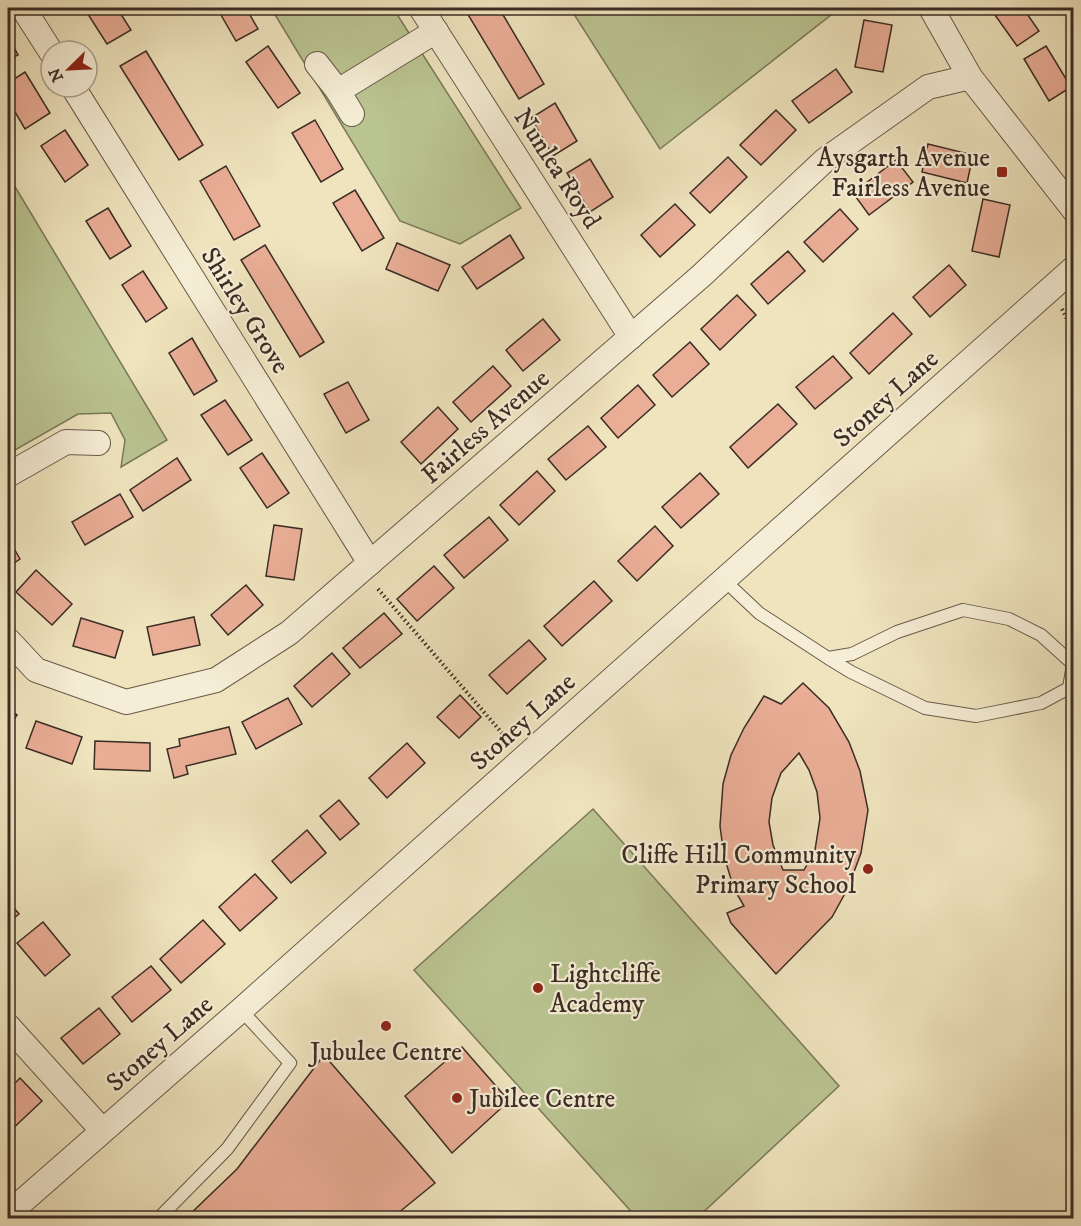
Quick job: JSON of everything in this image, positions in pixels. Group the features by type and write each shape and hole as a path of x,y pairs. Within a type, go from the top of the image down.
{"street":[{"path":"23,8 43,39"},
{"name":"Nunlea Royd","path":"421,8 631,337"},
{"path":"931,8 970,77 1074,210"},
{"path":"338,90 436,30"},
{"path":"317,64 338,90 352,114"},
{"name":"Fairless Avenue","path":"8,640 36,670 126,702 216,680 289,633 701,276 825,160 928,87 970,77"},
{"name":"Shirley Grove","path":"80,99 370,563"},
{"name":"Stoney Lane","path":"8,1214 241,1010 1074,268"},
{"path":"8,475 66,442 98,443"},
{"path":"8,1026 102,1130"}],"lane":[{"path":"724,580 759,614 828,658 851,672 925,708 976,716 1041,703 1070,688 1073,664 1041,635 1009,619 963,610 897,632 852,654 828,658"},
{"path":"159,1218 227,1149 290,1063 241,1010"}],"path":[{"path":"370,563 375,586 523,758"}],"green space":[{"path":"271,8 393,8 521,208 460,244 400,221"},
{"path":"570,8 834,8 836,11 660,149"},
{"path":"8,175 167,440 121,467 125,440 111,413 78,414 8,454"},
{"path":"593,809 839,1086 697,1218 637,1218 414,970"}],"building":[{"path":"84,8 117,8 131,30 107,44"},
{"path":"217,8 246,8 258,29 236,41"},
{"path":"464,8 499,8 544,84 519,99"},
{"path":"990,8 1023,8 1039,31 1017,46"},
{"path":"864,20 892,25 883,72 855,67"},
{"path":"8,36 18,55 8,60"},
{"path":"268,46 300,93 278,108 246,62"},
{"path":"1046,46 1071,87 1049,101 1024,59"},
{"path":"146,51 203,145 179,160 120,66"},
{"path":"836,69 852,92 809,123 792,101"},
{"path":"25,72 39,95 39,99 41,99 50,113 25,129 8,100 8,83"},
{"path":"555,103 577,141 553,156 531,118"},
{"path":"776,110 796,130 761,165 740,145"},
{"path":"315,120 343,169 321,182 292,133"},
{"path":"65,130 88,165 65,182 41,146"},
{"path":"928,144 973,155 967,183 922,172"},
{"path":"728,157 747,177 710,213 690,193"},
{"path":"590,159 613,197 590,212 567,173"},
{"path":"896,160 913,182 869,215 853,193"},
{"path":"226,166 260,226 234,240 200,181"},
{"path":"355,190 384,238 362,251 333,203"},
{"path":"983,199 1010,205 999,257 972,251"},
{"path":"675,204 695,225 660,257 641,235"},
{"path":"108,208 131,246 110,259 86,221"},
{"path":"840,209 858,229 823,262 804,242"},
{"path":"510,235 524,258 477,289 462,267"},
{"path":"397,243 450,265 438,291 386,269"},
{"path":"265,245 324,342 300,357 241,260"},
{"path":"788,251 805,271 768,304 751,284"},
{"path":"949,265 966,285 930,317 913,297"},
{"path":"143,271 167,308 146,322 122,285"},
{"path":"737,295 756,315 720,350 701,329"},
{"path":"893,313 912,334 869,374 850,353"},
{"path":"543,319 560,340 523,371 506,350"},
{"path":"192,338 217,381 194,395 169,353"},
{"path":"690,342 709,364 672,397 653,375"},
{"path":"833,356 852,378 815,409 796,387"},
{"path":"493,366 511,386 471,422 453,402"},
{"path":"348,382 369,420 346,433 324,394"},
{"path":"638,385 655,405 618,438 601,418"},
{"path":"225,400 252,440 228,455 201,415"},
{"path":"778,404 797,424 748,468 730,447"},
{"path":"438,407 458,429 421,464 401,442"},
{"path":"588,426 606,447 566,480 548,459"},
{"path":"262,453 289,493 267,508 240,468"},
{"path":"177,458 191,480 143,511 130,490"},
{"path":"537,471 555,491 519,525 500,505"},
{"path":"700,473 719,494 681,528 662,507"},
{"path":"120,494 133,517 85,545 72,522"},
{"path":"489,517 508,540 464,578 444,555"},
{"path":"274,525 302,529 294,580 266,576"},
{"path":"655,526 673,546 637,581 618,561"},
{"path":"8,538 20,559 8,567"},
{"path":"434,566 454,588 417,621 397,599"},
{"path":"36,570 72,604 52,625 16,592"},
{"path":"594,581 612,601 562,646 544,626"},
{"path":"246,585 263,605 228,635 211,615"},
{"path":"384,613 402,634 360,668 343,648"},
{"path":"194,617 200,645 153,655 147,627"},
{"path":"81,618 123,631 115,658 73,646"},
{"path":"529,640 546,659 507,694 489,675"},
{"path":"332,653 350,674 312,707 294,686"},
{"path":"803,683 829,708 849,742 860,771 868,810 861,853 848,888 832,917 776,974 731,923 727,913 744,906 734,889 724,856 720,826 723,784 731,755 744,728 764,696 781,704","holes":["799,753 809,770 817,792 820,818 815,850 804,870 783,870 773,845 769,822 772,798 781,773"]},
{"path":"460,695 481,717 459,738 437,717"},
{"path":"288,698 302,724 256,749 242,722"},
{"path":"8,708 17,715 8,728"},
{"path":"36,721 82,737 72,764 26,748"},
{"path":"229,727 236,754 186,766 188,774 174,778 167,749 180,746 179,739"},
{"path":"95,741 150,743 150,771 94,769"},
{"path":"407,743 425,763 387,798 369,778"},
{"path":"339,800 359,824 340,840 320,816"},
{"path":"307,830 326,853 291,883 272,861"},
{"path":"255,874 277,898 240,931 219,907"},
{"path":"8,901 19,914 8,923"},
{"path":"203,920 225,944 181,983 160,959"},
{"path":"43,922 70,955 45,976 17,943"},
{"path":"151,966 171,990 132,1022 112,997"},
{"path":"99,1008 120,1034 83,1064 61,1038"},
{"name":"Jubilee Centre","path":"462,1047 509,1101 452,1153 405,1096"},
{"path":"324,1055 435,1183 392,1218 186,1218 237,1169"},
{"path":"20,1078 42,1101 8,1133 8,1090"}],"place":[{"name":"Aysgarth Avenue Fairless Avenue","path":"1002,172"},
{"name":"Cliffe Hill Community Primary School","path":"868,869"},
{"name":"Lightcliffe Academy","path":"538,988"},
{"name":"Jubulee Centre","path":"386,1026"},
{"name":"Jubilee Centre","path":"457,1098"}]}
